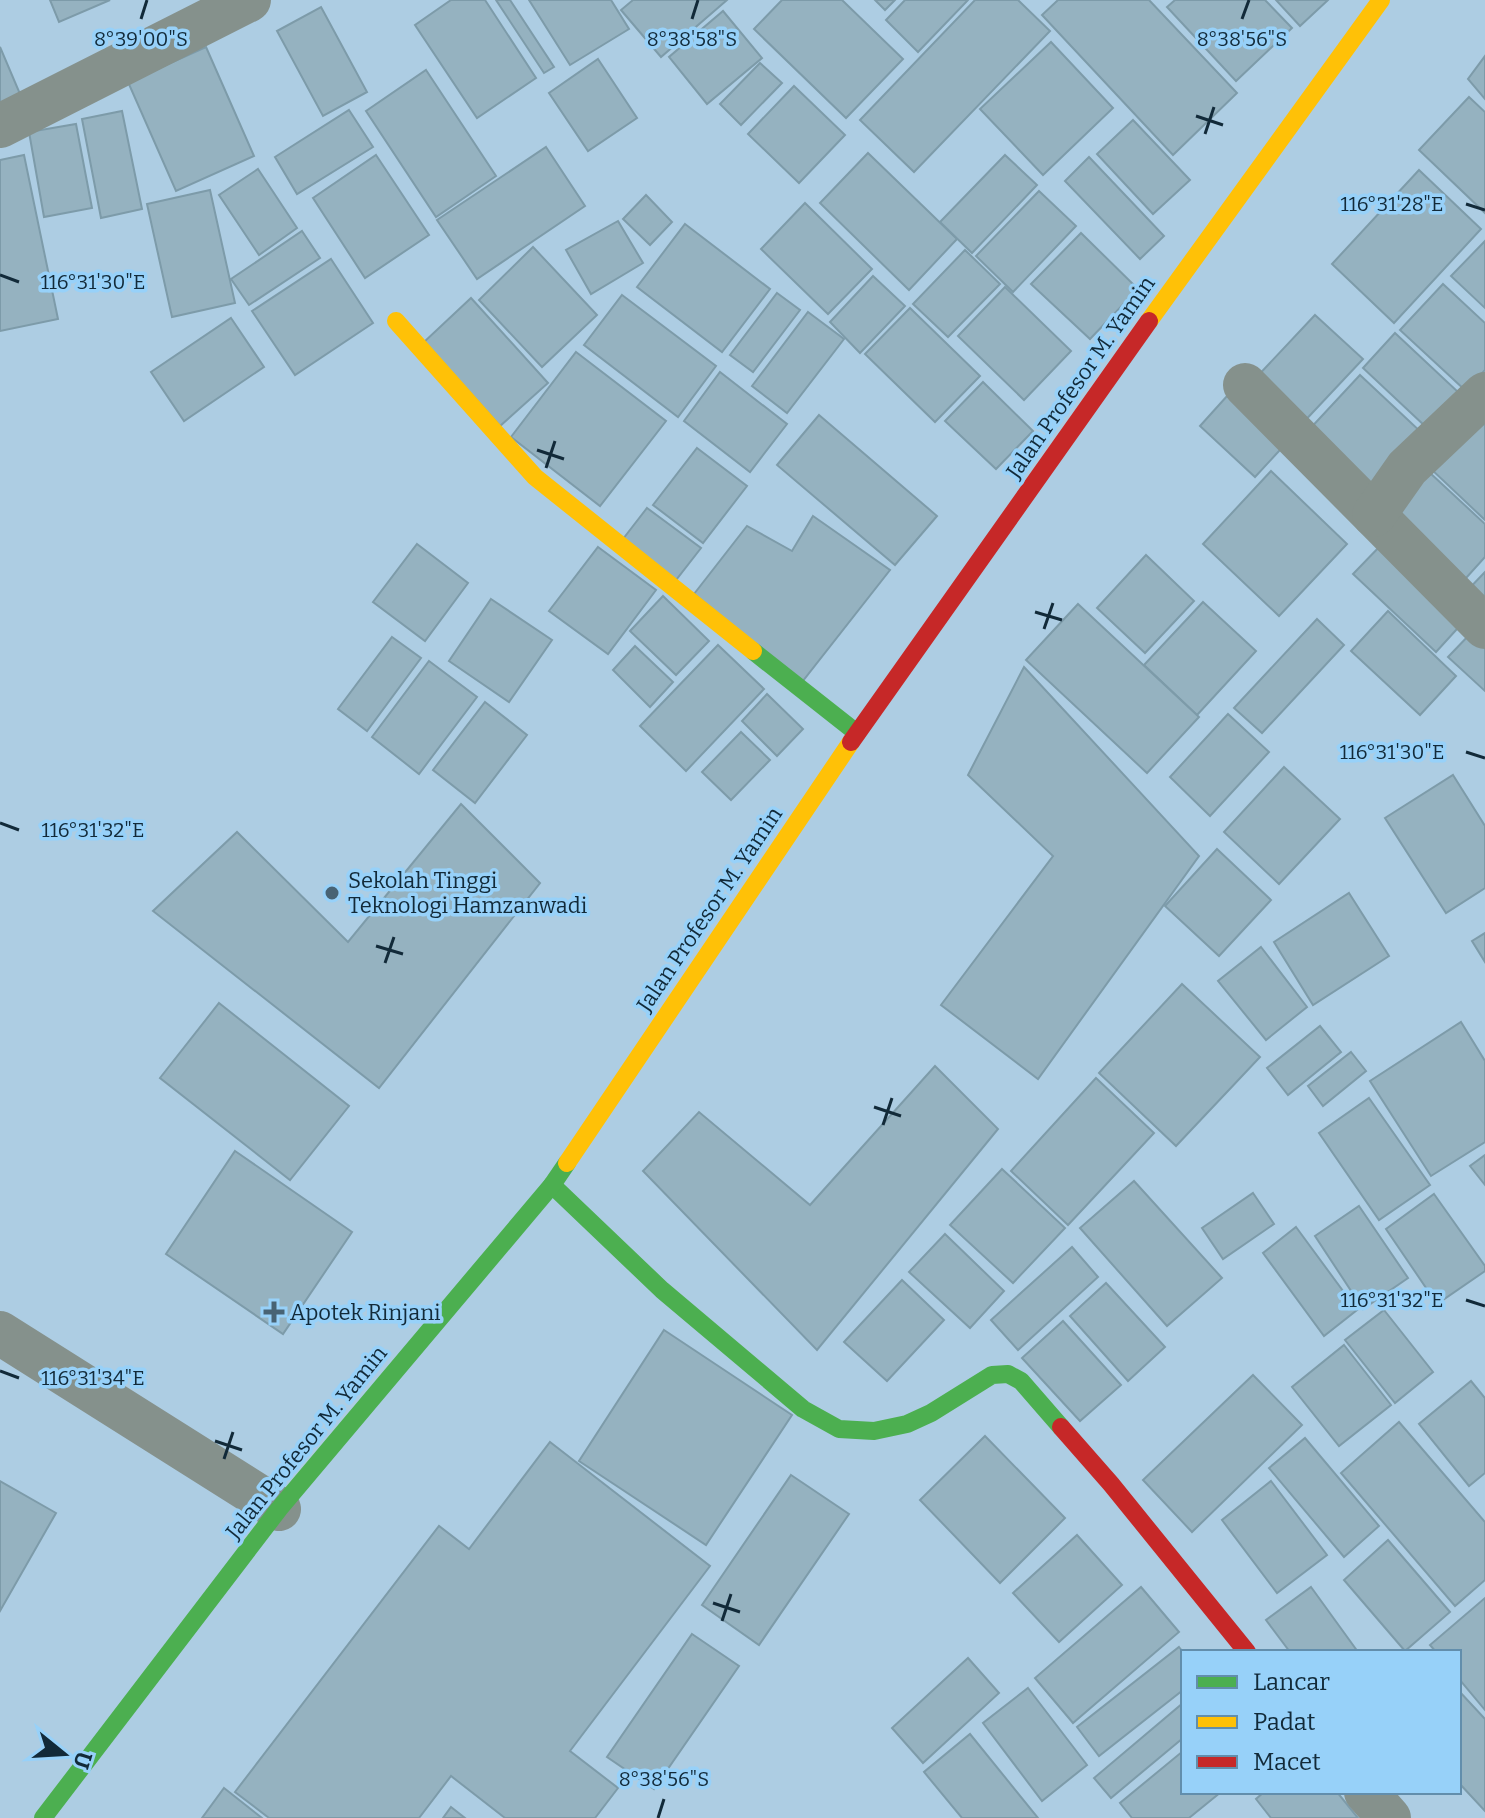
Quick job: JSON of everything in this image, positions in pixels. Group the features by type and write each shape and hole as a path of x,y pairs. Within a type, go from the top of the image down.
{"main road":[{"name":"Jalan Profesor M. Yamin","path":"43,1818 279,1509 552,1185 857,733 1240,193 1381,0"},
{"path":"396,321 535,477 857,733"},
{"path":"552,1185 662,1290 803,1409 839,1429 874,1431 907,1424 931,1413 992,1375 1008,1374 1021,1381 1111,1484 1245,1650"}],"street":[{"path":"0,126 249,0"},
{"path":"1245,385 1485,627"},
{"path":"1374,515 1407,468 1485,394"},
{"path":"0,1333 279,1509"},
{"path":"1368,1794 1389,1818"}],"building":[{"path":"50,0 110,0 59,22"},
{"path":"451,0 485,0 536,78 477,118 415,25"},
{"path":"496,0 510,0 554,67 544,73"},
{"path":"529,0 611,0 629,29 570,65"},
{"path":"633,0 727,0 661,57 621,10"},
{"path":"782,0 842,0 903,59 846,118 754,29"},
{"path":"875,0 895,0 885,10"},
{"path":"905,0 968,0 918,52 886,20"},
{"path":"975,0 1018,0 1050,31 914,172 860,120"},
{"path":"1058,0 1149,0 1237,93 1173,155 1042,15"},
{"path":"1175,0 1265,0 1292,28 1236,81 1167,7"},
{"path":"1276,0 1328,0 1300,26"},
{"path":"321,7 367,92 323,116 277,31"},
{"path":"723,11 762,58 707,104 669,57"},
{"path":"1051,42 1113,108 1043,175 980,109"},
{"path":"0,47 23,101 0,111"},
{"path":"206,47 254,156 176,191 128,82"},
{"path":"1485,56 1485,99 1468,79"},
{"path":"598,59 637,118 588,151 549,93"},
{"path":"760,63 782,83 741,125 720,104"},
{"path":"426,70 496,176 436,217 366,111"},
{"path":"794,86 845,135 799,183 748,134"},
{"path":"1469,97 1485,112 1485,213 1419,150"},
{"path":"349,110 373,147 297,194 275,157"},
{"path":"122,111 142,209 101,218 82,119"},
{"path":"1133,120 1190,180 1153,214 1097,154"},
{"path":"76,124 92,208 44,217 29,132"},
{"path":"546,147 585,206 477,279 437,220"},
{"path":"868,153 957,239 909,290 820,203"},
{"path":"24,155 58,319 0,331 0,160"},
{"path":"376,155 429,235 365,278 313,198"},
{"path":"1005,155 1037,185 972,253 940,222"},
{"path":"1089,157 1164,236 1140,259 1065,181"},
{"path":"258,169 297,228 259,255 219,195"},
{"path":"1419,170 1481,229 1394,323 1332,264"},
{"path":"210,190 235,303 172,317 147,204"},
{"path":"1039,191 1076,226 1013,292 976,256"},
{"path":"646,195 672,222 650,245 623,219"},
{"path":"805,203 872,269 828,314 761,249"},
{"path":"618,221 643,263 591,294 566,250"},
{"path":"685,224 770,289 722,352 637,287"},
{"path":"302,231 320,258 249,305 231,279"},
{"path":"1081,233 1138,289 1090,339 1031,284"},
{"path":"1485,241 1485,308 1451,276"},
{"path":"533,247 597,315 542,367 479,300"},
{"path":"965,250 1000,284 948,337 913,304"},
{"path":"331,259 373,323 295,375 252,311"},
{"path":"873,276 905,306 860,353 830,322"},
{"path":"1443,284 1485,323 1485,370 1466,391 1400,330"},
{"path":"1005,287 1071,351 1024,400 958,336"},
{"path":"777,293 800,310 753,372 730,355"},
{"path":"622,295 716,366 678,417 584,345"},
{"path":"471,298 548,383 500,426 424,342"},
{"path":"910,308 980,376 935,422 865,354"},
{"path":"808,312 844,339 787,413 752,386"},
{"path":"1315,315 1363,359 1299,427 1252,382"},
{"path":"231,318 264,367 184,421 151,372"},
{"path":"1395,333 1458,392 1426,427 1363,368"},
{"path":"576,352 666,421 600,506 511,437"},
{"path":"720,372 787,424 750,472 684,421"},
{"path":"1360,375 1423,434 1369,492 1306,433"},
{"path":"983,382 1033,431 996,469 945,421"},
{"path":"1237,385 1292,437 1255,477 1200,426"},
{"path":"1485,408 1485,520 1430,468"},
{"path":"819,415 937,516 895,565 777,465"},
{"path":"697,448 747,486 703,543 653,505"},
{"path":"1271,471 1347,544 1279,616 1203,544"},
{"path":"1429,472 1485,524 1485,557 1457,588 1384,520"},
{"path":"647,508 701,548 676,580 623,539"},
{"path":"813,516 890,570 802,682 694,594 747,526 792,551"},
{"path":"1385,541 1467,618 1436,652 1353,574"},
{"path":"417,544 468,583 425,641 373,602"},
{"path":"598,547 656,590 608,654 549,611"},
{"path":"1146,555 1194,601 1145,653 1097,608"},
{"path":"1485,572 1485,620 1461,597"},
{"path":"663,596 709,641 676,675 630,631"},
{"path":"491,599 552,640 509,702 449,661"},
{"path":"1203,602 1256,651 1197,715 1144,665"},
{"path":"1078,604 1199,717 1147,773 1026,660"},
{"path":"1388,611 1456,676 1420,715 1351,651"},
{"path":"1317,619 1344,645 1262,733 1234,708"},
{"path":"1473,631 1485,642 1485,691 1448,657"},
{"path":"392,637 421,658 367,731 338,709"},
{"path":"718,645 764,689 686,771 640,726"},
{"path":"635,646 673,682 650,707 613,670"},
{"path":"429,661 477,697 419,774 372,737"},
{"path":"1024,667 1199,856 1038,1079 941,1005 1053,856 968,775"},
{"path":"767,694 803,729 777,756 742,721"},
{"path":"485,702 527,735 475,803 433,770"},
{"path":"1228,714 1269,752 1210,816 1170,777"},
{"path":"741,732 770,760 731,800 702,772"},
{"path":"1284,767 1340,819 1279,884 1224,832"},
{"path":"1453,775 1485,826 1485,888 1446,913 1385,818"},
{"name":"Sekolah Tinggi Teknologi Hamzanwadi","path":"461,804 540,883 379,1088 153,911 237,832 348,942"},
{"path":"1217,849 1271,900 1219,956 1165,906"},
{"path":"1349,893 1389,956 1313,1005 1274,942"},
{"path":"1485,933 1485,962 1472,941"},
{"path":"1261,947 1307,1007 1266,1040 1218,981"},
{"path":"1182,984 1260,1057 1176,1146 1099,1073"},
{"path":"219,1003 349,1106 290,1180 160,1078"},
{"path":"1461,1022 1485,1061 1485,1142 1431,1176 1370,1081"},
{"path":"1320,1026 1341,1052 1288,1095 1267,1068"},
{"path":"1351,1052 1366,1071 1323,1106 1308,1086"},
{"path":"935,1066 998,1129 817,1350 643,1171 699,1112 810,1205"},
{"path":"1096,1078 1154,1133 1068,1225 1011,1171"},
{"path":"1369,1098 1430,1185 1379,1220 1319,1133"},
{"path":"235,1151 352,1232 283,1334 166,1254"},
{"path":"1485,1155 1485,1185 1470,1166"},
{"path":"1002,1169 1065,1228 1013,1283 950,1225"},
{"path":"1134,1181 1222,1278 1167,1326 1080,1228"},
{"path":"1253,1193 1274,1224 1223,1259 1202,1228"},
{"path":"1434,1194 1485,1266 1485,1271 1437,1304 1386,1229"},
{"path":"1359,1206 1408,1278 1363,1309 1315,1236"},
{"path":"1296,1227 1357,1310 1324,1336 1263,1253"},
{"path":"945,1234 1004,1291 970,1328 909,1272"},
{"path":"1072,1247 1098,1277 1018,1350 991,1320"},
{"path":"902,1280 944,1320 887,1381 844,1342"},
{"path":"1106,1283 1165,1347 1128,1381 1070,1316"},
{"path":"1384,1310 1433,1372 1395,1403 1345,1340"},
{"path":"1063,1321 1121,1385 1080,1421 1022,1358"},
{"path":"664,1330 792,1415 706,1545 579,1461"},
{"path":"1344,1345 1391,1405 1339,1446 1292,1387"},
{"path":"1253,1375 1302,1425 1192,1532 1143,1480"},
{"path":"1471,1381 1485,1398 1485,1473 1469,1486 1419,1424"},
{"path":"1399,1422 1485,1522 1485,1580 1455,1606 1341,1473"},
{"path":"985,1436 1065,1518 1000,1583 920,1500"},
{"path":"1305,1438 1379,1526 1344,1557 1269,1468"},
{"path":"550,1442 710,1566 570,1751 618,1788 595,1818 505,1818 451,1776 419,1818 269,1818 235,1792 439,1526 469,1549"},
{"path":"791,1475 849,1514 759,1645 702,1605"},
{"path":"0,1481 56,1513 0,1611"},
{"path":"1271,1481 1327,1555 1277,1593 1222,1520"},
{"path":"1077,1535 1122,1585 1059,1642 1013,1593"},
{"path":"1388,1540 1450,1612 1404,1650 1344,1580"},
{"path":"1141,1587 1179,1632 1073,1723 1035,1678"},
{"path":"1311,1587 1357,1650 1288,1650 1266,1620"},
{"path":"1485,1598 1485,1710 1461,1681 1461,1650 1434,1650 1430,1645"},
{"path":"692,1634 739,1666 654,1789 607,1757"},
{"path":"1179,1647 1181,1650 1181,1692 1099,1756 1077,1727"},
{"path":"968,1658 999,1693 923,1763 892,1728"},
{"path":"1028,1688 1087,1765 1042,1801 983,1723"},
{"path":"1461,1693 1485,1719 1485,1811 1461,1785"},
{"path":"1181,1705 1181,1740 1111,1798 1094,1778"},
{"path":"970,1734 1038,1818 962,1818 924,1772"},
{"path":"1181,1753 1181,1794 1219,1794 1189,1818 1132,1818 1120,1803"},
{"path":"224,1788 262,1818 202,1818"},
{"path":"1262,1794 1339,1794 1358,1818 1271,1818 1256,1799"},
{"path":"451,1807 465,1818 443,1818"}],"traffic: fast":[{"path":"753,651 857,733"},
{"path":"43,1818 279,1509 552,1185 567,1163"},
{"path":"552,1185 662,1290 803,1409 839,1429 874,1431 907,1424 931,1413 992,1375 1008,1374 1021,1381 1061,1427"}],"traffic: slow":[{"path":"1149,321 1381,0"},
{"path":"396,321 535,477 753,651"},
{"path":"567,1163 851,742"}],"traffic: jam":[{"path":"851,742 1149,321"},
{"path":"1061,1427 1245,1650"}],"place":[{"name":"Sekolah Tinggi Teknologi Hamzanwadi","path":"332,893"},
{"name":"Apotek Rinjani","path":"274,1312"}]}
